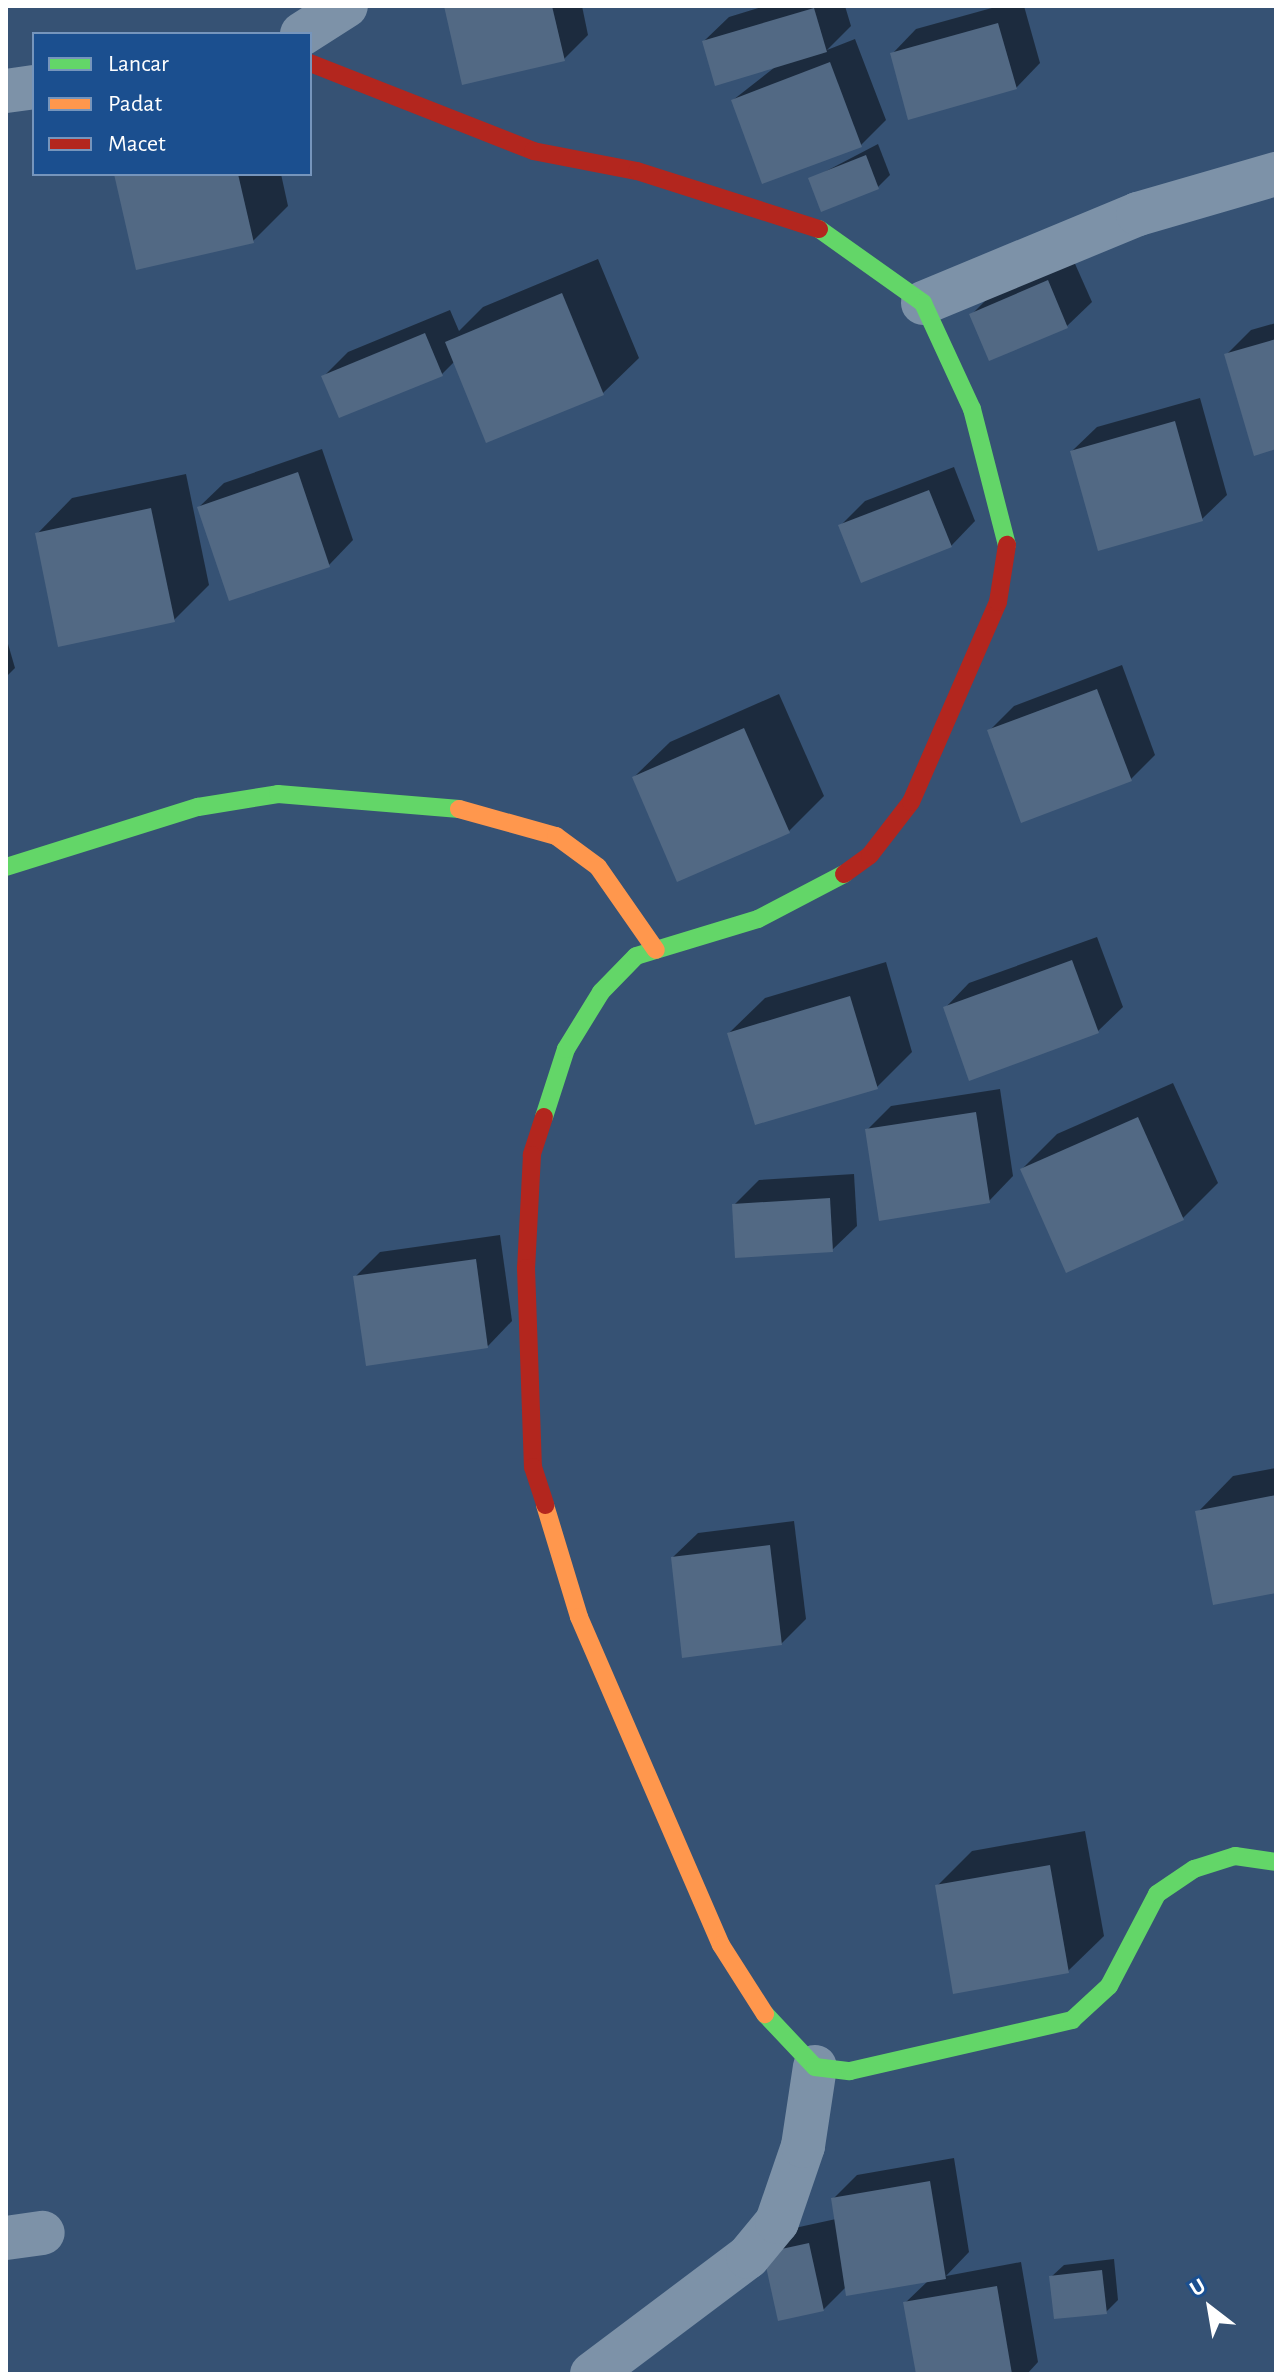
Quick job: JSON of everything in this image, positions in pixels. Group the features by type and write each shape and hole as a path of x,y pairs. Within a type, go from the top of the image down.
{"street":[{"path":"305,32 346,6"},
{"path":"312,64 533,151 637,171 805,222 847,244 923,303 972,409 994,477 1007,544 998,602 911,802 870,855 823,890 771,913 636,956 601,992 566,1049 532,1155 526,1268 533,1467 579,1617 721,1945 754,2002 815,2067 850,2071 1072,2020 1109,1986 1157,1894 1194,1869 1235,1856 1276,1862"},
{"path":"6,91 32,87"},
{"path":"923,303 1138,214 1276,174"},
{"path":"6,867 198,807 278,794 463,809 513,819 567,844 630,905 656,950"},
{"path":"592,2374 748,2257 777,2222 803,2146 815,2067"}],"building":[{"path":"444,6 552,6 565,61 462,85"},
{"path":"814,8 827,52 715,86 702,41"},
{"path":"998,23 1017,89 908,120 890,53"},
{"path":"830,62 862,147 762,184 731,100"},
{"path":"866,155 879,189 821,212 808,178"},
{"path":"114,176 238,176 254,243 136,270"},
{"path":"1048,280 1068,328 989,361 969,314"},
{"path":"562,293 604,395 486,443 445,342"},
{"path":"425,333 443,376 339,418 321,376"},
{"path":"1276,339 1276,449 1254,456 1224,354"},
{"path":"1175,421 1203,521 1098,551 1070,451"},
{"path":"298,472 330,567 229,601 197,507"},
{"path":"929,490 952,547 861,583 838,525"},
{"path":"151,508 175,622 58,647 35,533"},
{"path":"1097,689 1132,781 1021,823 987,730"},
{"path":"744,728 790,833 677,882 632,777"},
{"path":"1072,960 1099,1033 969,1081 943,1007"},
{"path":"850,996 878,1089 755,1125 727,1033"},
{"path":"976,1112 990,1203 879,1221 865,1129"},
{"path":"1138,1117 1184,1220 1066,1273 1020,1169"},
{"path":"830,1198 833,1252 735,1258 732,1204"},
{"path":"476,1259 488,1348 366,1366 353,1276"},
{"path":"1276,1495 1276,1593 1213,1605 1195,1511"},
{"path":"770,1545 782,1645 682,1658 671,1557"},
{"path":"1050,1865 1069,1973 953,1994 935,1885"},
{"path":"930,2181 946,2279 846,2296 831,2198"},
{"path":"809,2243 824,2311 778,2321 763,2253"},
{"path":"1102,2270 1107,2314 1054,2319 1049,2276"},
{"path":"997,2286 1012,2374 916,2374 903,2302"}],"traffic: fast":[{"path":"819,229 923,303 972,409 1007,545"},
{"path":"6,867 198,807 278,794 459,809"},
{"path":"544,1117 566,1049 601,992 636,956 758,919 844,874"},
{"path":"765,2014 815,2067 850,2071 1072,2020 1109,1986 1157,1894 1194,1869 1235,1856 1276,1862"}],"traffic: slow":[{"path":"459,809 556,836 598,867 656,950"},
{"path":"545,1505 579,1617 721,1945 765,2014"}],"traffic: jam":[{"path":"312,64 533,151 637,171 819,229"},
{"path":"844,874 870,855 911,802 998,602 1007,545"},
{"path":"544,1117 532,1155 526,1268 533,1467 545,1505"}]}
